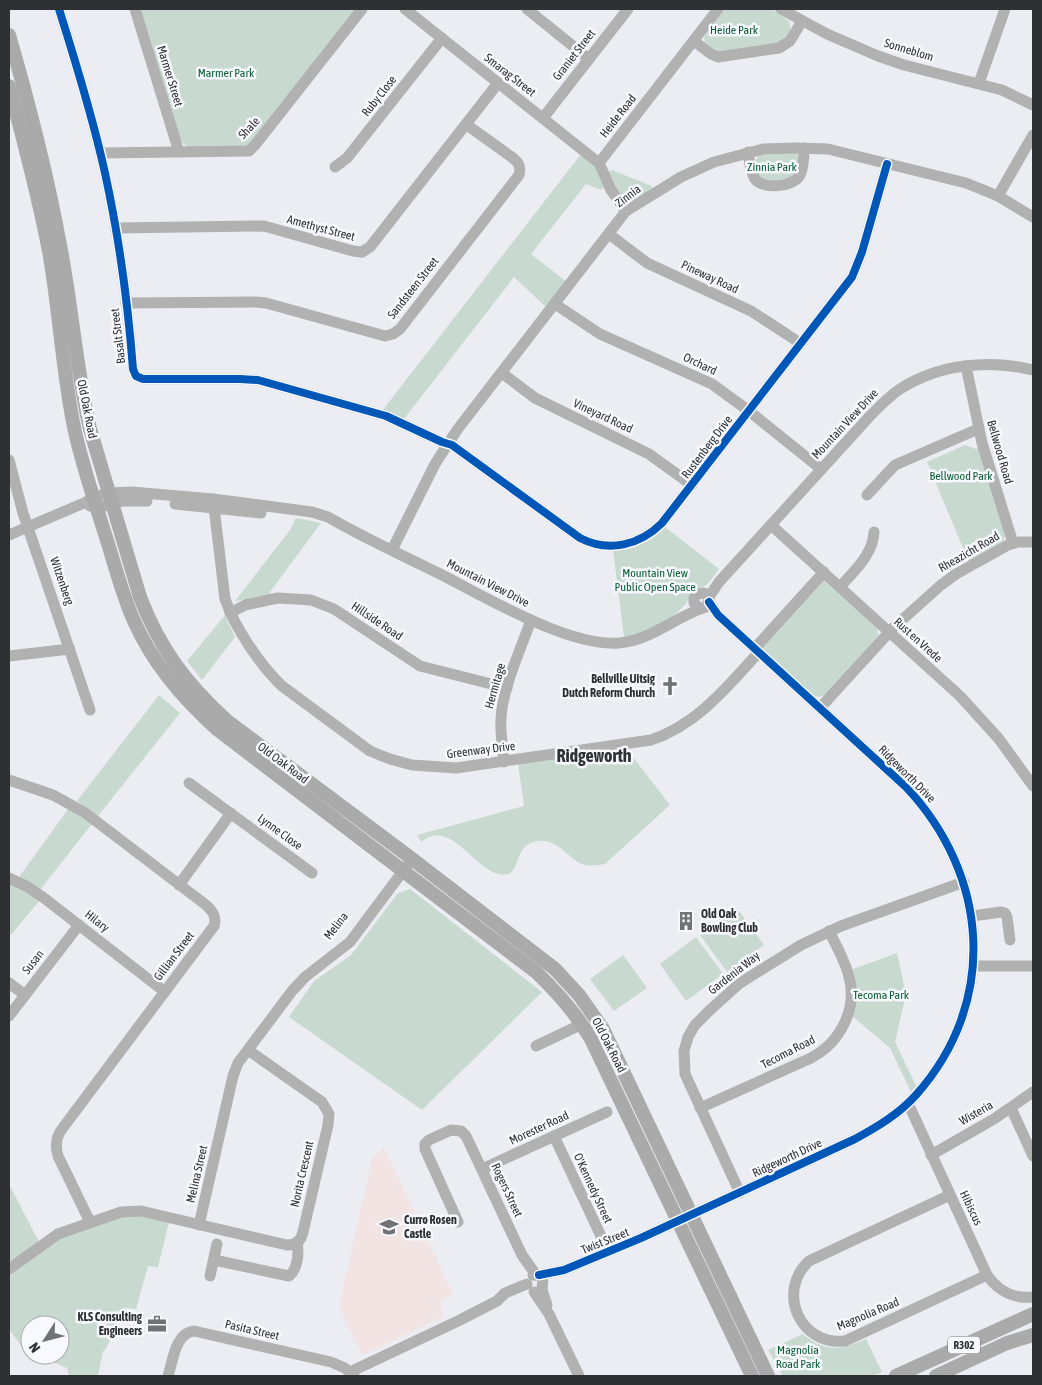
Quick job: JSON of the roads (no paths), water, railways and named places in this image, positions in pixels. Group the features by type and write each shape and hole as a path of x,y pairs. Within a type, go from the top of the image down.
{"main road":[{"name":"Old Oak Road","path":"9,35 32,119 60,245 84,403 93,444 140,597 149,620 171,660 183,677 203,699 226,720 410,857 555,969 579,995 603,1029 768,1376"},
{"name":"Old Oak Road","path":"9,86 31,165 46,235 73,424 91,503 133,620 148,649 180,693 218,730 536,972 557,992 582,1024 598,1053 752,1376"},
{"name":"R302","path":"896,1376 1033,1314"},
{"name":"R302","path":"936,1376 1007,1343 1033,1335"},
{"path":"953,1376 988,1352"}],"street":[{"name":"Basalt Street","path":"59,9 81,80 100,153 115,228 134,371 140,378 258,380 386,416 447,443"},
{"name":"Marmer Street","path":"135,9 179,152"},
{"name":"Shale","path":"100,153 246,152 253,148 362,9"},
{"name":"Smarag Street","path":"404,9 599,163"},
{"path":"526,9 589,58"},
{"name":"Graniet Street","path":"543,118 628,9"},
{"name":"Heide Road","path":"599,163 718,9"},
{"name":"Sonneblom","path":"781,9 851,45 878,56 904,65 980,83 1002,90 1033,105"},
{"path":"980,83 1005,9"},
{"path":"694,40 711,54 718,57 771,51 790,41 802,21"},
{"name":"Ruby Close","path":"335,167 347,158 442,38"},
{"name":"Amethyst Street","path":"115,228 264,226 353,251 366,251 467,125 498,83"},
{"name":"Sandsteen Street","path":"126,303 266,303 386,336 393,334 400,329 519,175 518,163 467,125"},
{"path":"998,196 1033,135"},
{"path":"748,152 752,172 757,181 765,185 788,184 795,181 802,172 804,148"},
{"name":"Zinnia","path":"392,550 447,443 626,211 690,172 714,162 763,149 828,149 966,183 998,196 1033,217"},
{"path":"599,163 611,190 626,211"},
{"name":"Rustenberg Drive","path":"447,443 580,538 602,545 628,544 650,534 662,523 692,485 855,271 886,164"},
{"name":"Pineway Road","path":"609,234 647,263 752,311 800,343"},
{"name":"Orchard","path":"555,304 600,334 712,384 821,469"},
{"name":"Mountain View Drive","path":"9,535 91,503 109,499 213,503 304,517 340,524 531,620 582,639 609,643 642,638 684,615 703,601 880,405 900,389 936,373 966,366 992,364 1033,370"},
{"name":"Bellwood Road","path":"966,366 978,429 1013,543"},
{"name":"Vineyard Road","path":"502,373 535,398 649,454 692,485"},
{"path":"868,495 895,465 978,429"},
{"name":"Witzenberg","path":"9,460 23,513 90,710"},
{"name":"Greenway Drive","path":"213,503 225,599 230,613 240,632 278,682 370,751 396,761 427,768 456,768 504,762 646,742 664,735 711,704 824,572"},
{"name":"Rust en Vrede","path":"771,525 960,696 987,724 1033,786"},
{"path":"840,587 870,550 874,532"},
{"name":"Rheazicht Road","path":"820,708 890,632 948,579 1013,543 1033,542"},
{"name":"Hillside Road","path":"230,613 245,606 278,598 295,597 311,600 334,609 420,666 508,688"},
{"name":"Ridgeworth Drive","path":"692,1215 855,1139 884,1122 908,1103 939,1065 957,1033 965,1010 974,942 972,916 964,882 946,840 924,806 895,776 703,601"},
{"name":"Hermitage","path":"504,762 500,721 508,688 531,620"},
{"path":"9,656 70,649"},
{"name":"Gillian Street","path":"9,780 53,795 84,812 212,910 215,918 214,926 57,1138 56,1148 58,1156 90,1222"},
{"name":"Lynne Close","path":"190,783 312,873"},
{"path":"179,885 231,814"},
{"name":"Melina","path":"328,957 340,951 350,942 410,857"},
{"name":"Hilary","path":"9,878 36,892 165,992"},
{"name":"Gardenia Way","path":"740,1193 687,1082 683,1066 686,1044 695,1026 717,1004 754,973 801,944 829,931 964,882"},
{"path":"972,916 1005,913 1010,940"},
{"name":"Susan","path":"9,1016 79,925"},
{"name":"Tecoma Road","path":"700,1108 811,1058 825,1049 836,1037 848,1015 851,990 848,973 829,931"},
{"name":"Melina Street","path":"199,1225 234,1071 292,991 328,957"},
{"path":"972,966 1033,966"},
{"path":"9,983 25,995"},
{"path":"536,1046 582,1024"},
{"name":"Norita Crescent","path":"214,1260 289,1276 292,1274 298,1254 297,1242 303,1232 328,1125 328,1114 322,1102 248,1050"},
{"name":"Wisteria","path":"931,1154 1011,1108 1033,1092"},
{"name":"Hibiscus","path":"908,1103 987,1275 996,1286 1008,1293 1020,1297 1033,1297"},
{"path":"1011,1108 1033,1156"},
{"name":"Morester Road","path":"482,1169 607,1112"},
{"name":"Rogers Street","path":"458,1222 425,1146 429,1140 451,1130 462,1131 466,1136 579,1376"},
{"name":"O'Kennedy Street","path":"554,1136 608,1251"},
{"name":"Magnolia Road","path":"950,1195 809,1261 797,1277 793,1290 794,1304 799,1317 807,1328 818,1337 831,1341 845,1341 987,1275"},
{"path":"9,1268 58,1234 121,1212 136,1210 287,1245 297,1242"},
{"name":"Twist Street","path":"352,1374 497,1301 505,1293 535,1284 692,1215"},
{"path":"210,1276 217,1244"},
{"name":"Pasita Street","path":"168,1376 181,1338 186,1333 194,1331 331,1362 352,1374"}],"place":[{"name":"Bellville Uitsig Dutch Reform Church","path":"670,686"},
{"name":"Old Oak Bowling Club","path":"686,921"},
{"name":"Curro Rosen Castle","path":"389,1227"},
{"name":"KLS Consulting Engineers","path":"157,1324"}],"district":[{"name":"Ridgeworth","path":"594,755"}],"park label":[{"name":"Heide Park","path":"734,30"},
{"name":"Marmer Park","path":"226,73"},
{"name":"Zinnia Park","path":"772,167"},
{"name":"Bellwood Park","path":"961,476"},
{"name":"Mountain View Public Open Space","path":"655,580"},
{"name":"Tecoma Park","path":"881,995"},
{"name":"Magnolia Road Park","path":"798,1357"}]}
